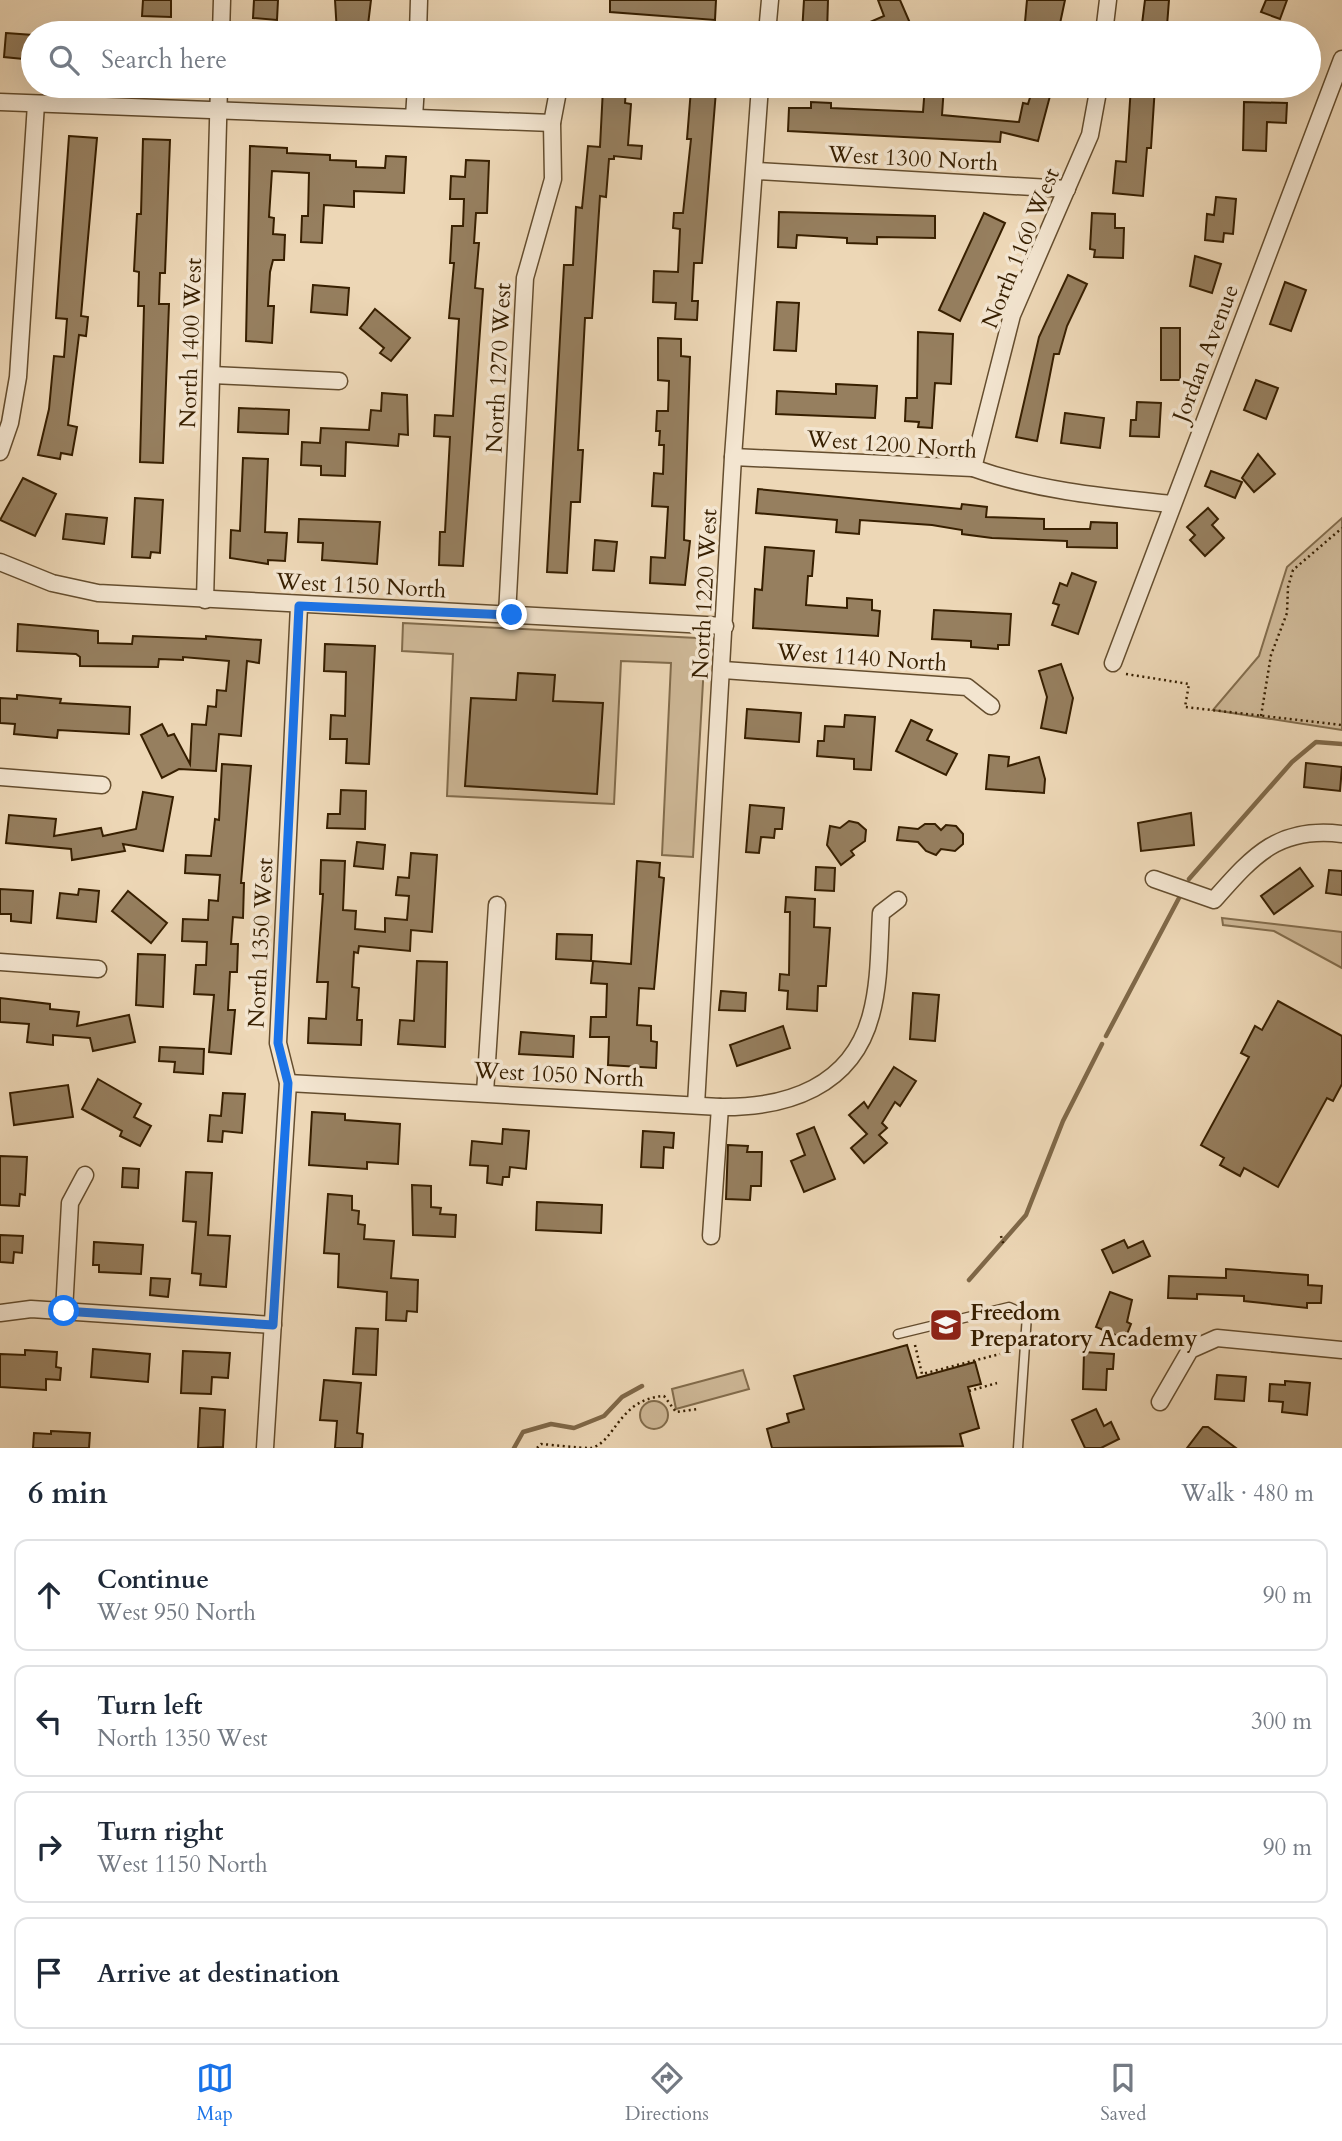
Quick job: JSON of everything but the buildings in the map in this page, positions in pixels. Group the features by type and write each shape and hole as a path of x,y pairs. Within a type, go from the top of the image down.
{"street":[{"path":"221,21 222,0"},
{"path":"418,21 419,0"},
{"path":"768,21 770,0"},
{"path":"1105,21 1108,0"},
{"name":"Jordan Avenue","path":"1117,668 1171,504 1342,59"},
{"name":"North 1400 West","path":"205,600 219,98"},
{"path":"414,117 415,98"},
{"name":"North 1270 West","path":"507,615 525,278 553,178 552,122 557,98"},
{"name":"North 1220 West","path":"696,1105 723,670 733,457 759,98"},
{"name":"North 1160 West","path":"973,468 1012,315 1090,135 1097,98"},
{"path":"0,102 218,113 552,122"},
{"path":"0,452 10,423 19,377 36,104"},
{"name":"West 1300 North","path":"756,171 1067,189"},
{"path":"212,375 339,381"},
{"name":"West 1200 North","path":"733,457 973,468 1005,479 1079,495 1171,504"},
{"name":"West 1150 North","path":"0,562 29,575 80,590 299,606 725,626"},
{"name":"North 1350 West","path":"265,1448 288,1083 278,1043 299,606"},
{"name":"West 1140 North","path":"723,670 967,687 991,706"},
{"path":"0,777 102,785"},
{"path":"1154,878 1214,900 1252,856 1282,839 1324,832 1342,834"},
{"name":"West 1050 North","path":"288,1083 720,1107 756,1107 781,1103 822,1083 845,1064 864,1034 876,996 881,914 898,900"},
{"path":"485,1093 497,905"},
{"path":"0,962 98,970"},
{"path":"711,1236 720,1107"},
{"path":"64,1311 70,1203 85,1175"},
{"path":"0,1313 31,1309 273,1325"},
{"path":"1160,1402 1190,1350 1217,1339 1342,1350"}],"lane":[{"path":"898,1334 1009,1307 1027,1315 1018,1448"}],"path":[{"path":"1261,716 1271,655 1287,613 1288,587 1293,570 1342,528"},
{"path":"1117,668 1189,684 1185,707 1342,725"},
{"path":"1001,1236 1004,1246"},
{"path":"915,1345 922,1374 1000,1354"},
{"path":"969,1391 997,1383"},
{"path":"537,1448 541,1444 591,1448 605,1439 624,1413 649,1396 664,1395 676,1412 698,1409"}],"shaded area":[{"path":"1342,518 1342,730 1213,710 1259,656 1287,567"},
{"path":"403,623 697,638 705,647 693,857 662,855 671,663 621,661 614,804 447,796 453,654 402,651"},
{"path":"1222,918 1342,932 1342,968 1274,931 1223,925"},
{"path":"743,1370 749,1389 676,1409 672,1389"},
{"path":"654,1401 664,1405 668,1415 664,1425 654,1429 644,1425 640,1415 644,1405"}],"waterway":[{"path":"1189,879 1292,762 1316,742 1342,744"},
{"path":"1106,1036 1179,898"},
{"path":"969,1280 1026,1215 1063,1121 1102,1044"},
{"path":"514,1448 523,1432 551,1424 574,1428 604,1416 622,1397 642,1386"}],"place":[{"name":"Freedom Preparatory Academy","path":"946,1325"}],"route":[{"path":"64,1311 273,1325 288,1083 278,1043 299,606 512,615"}]}
